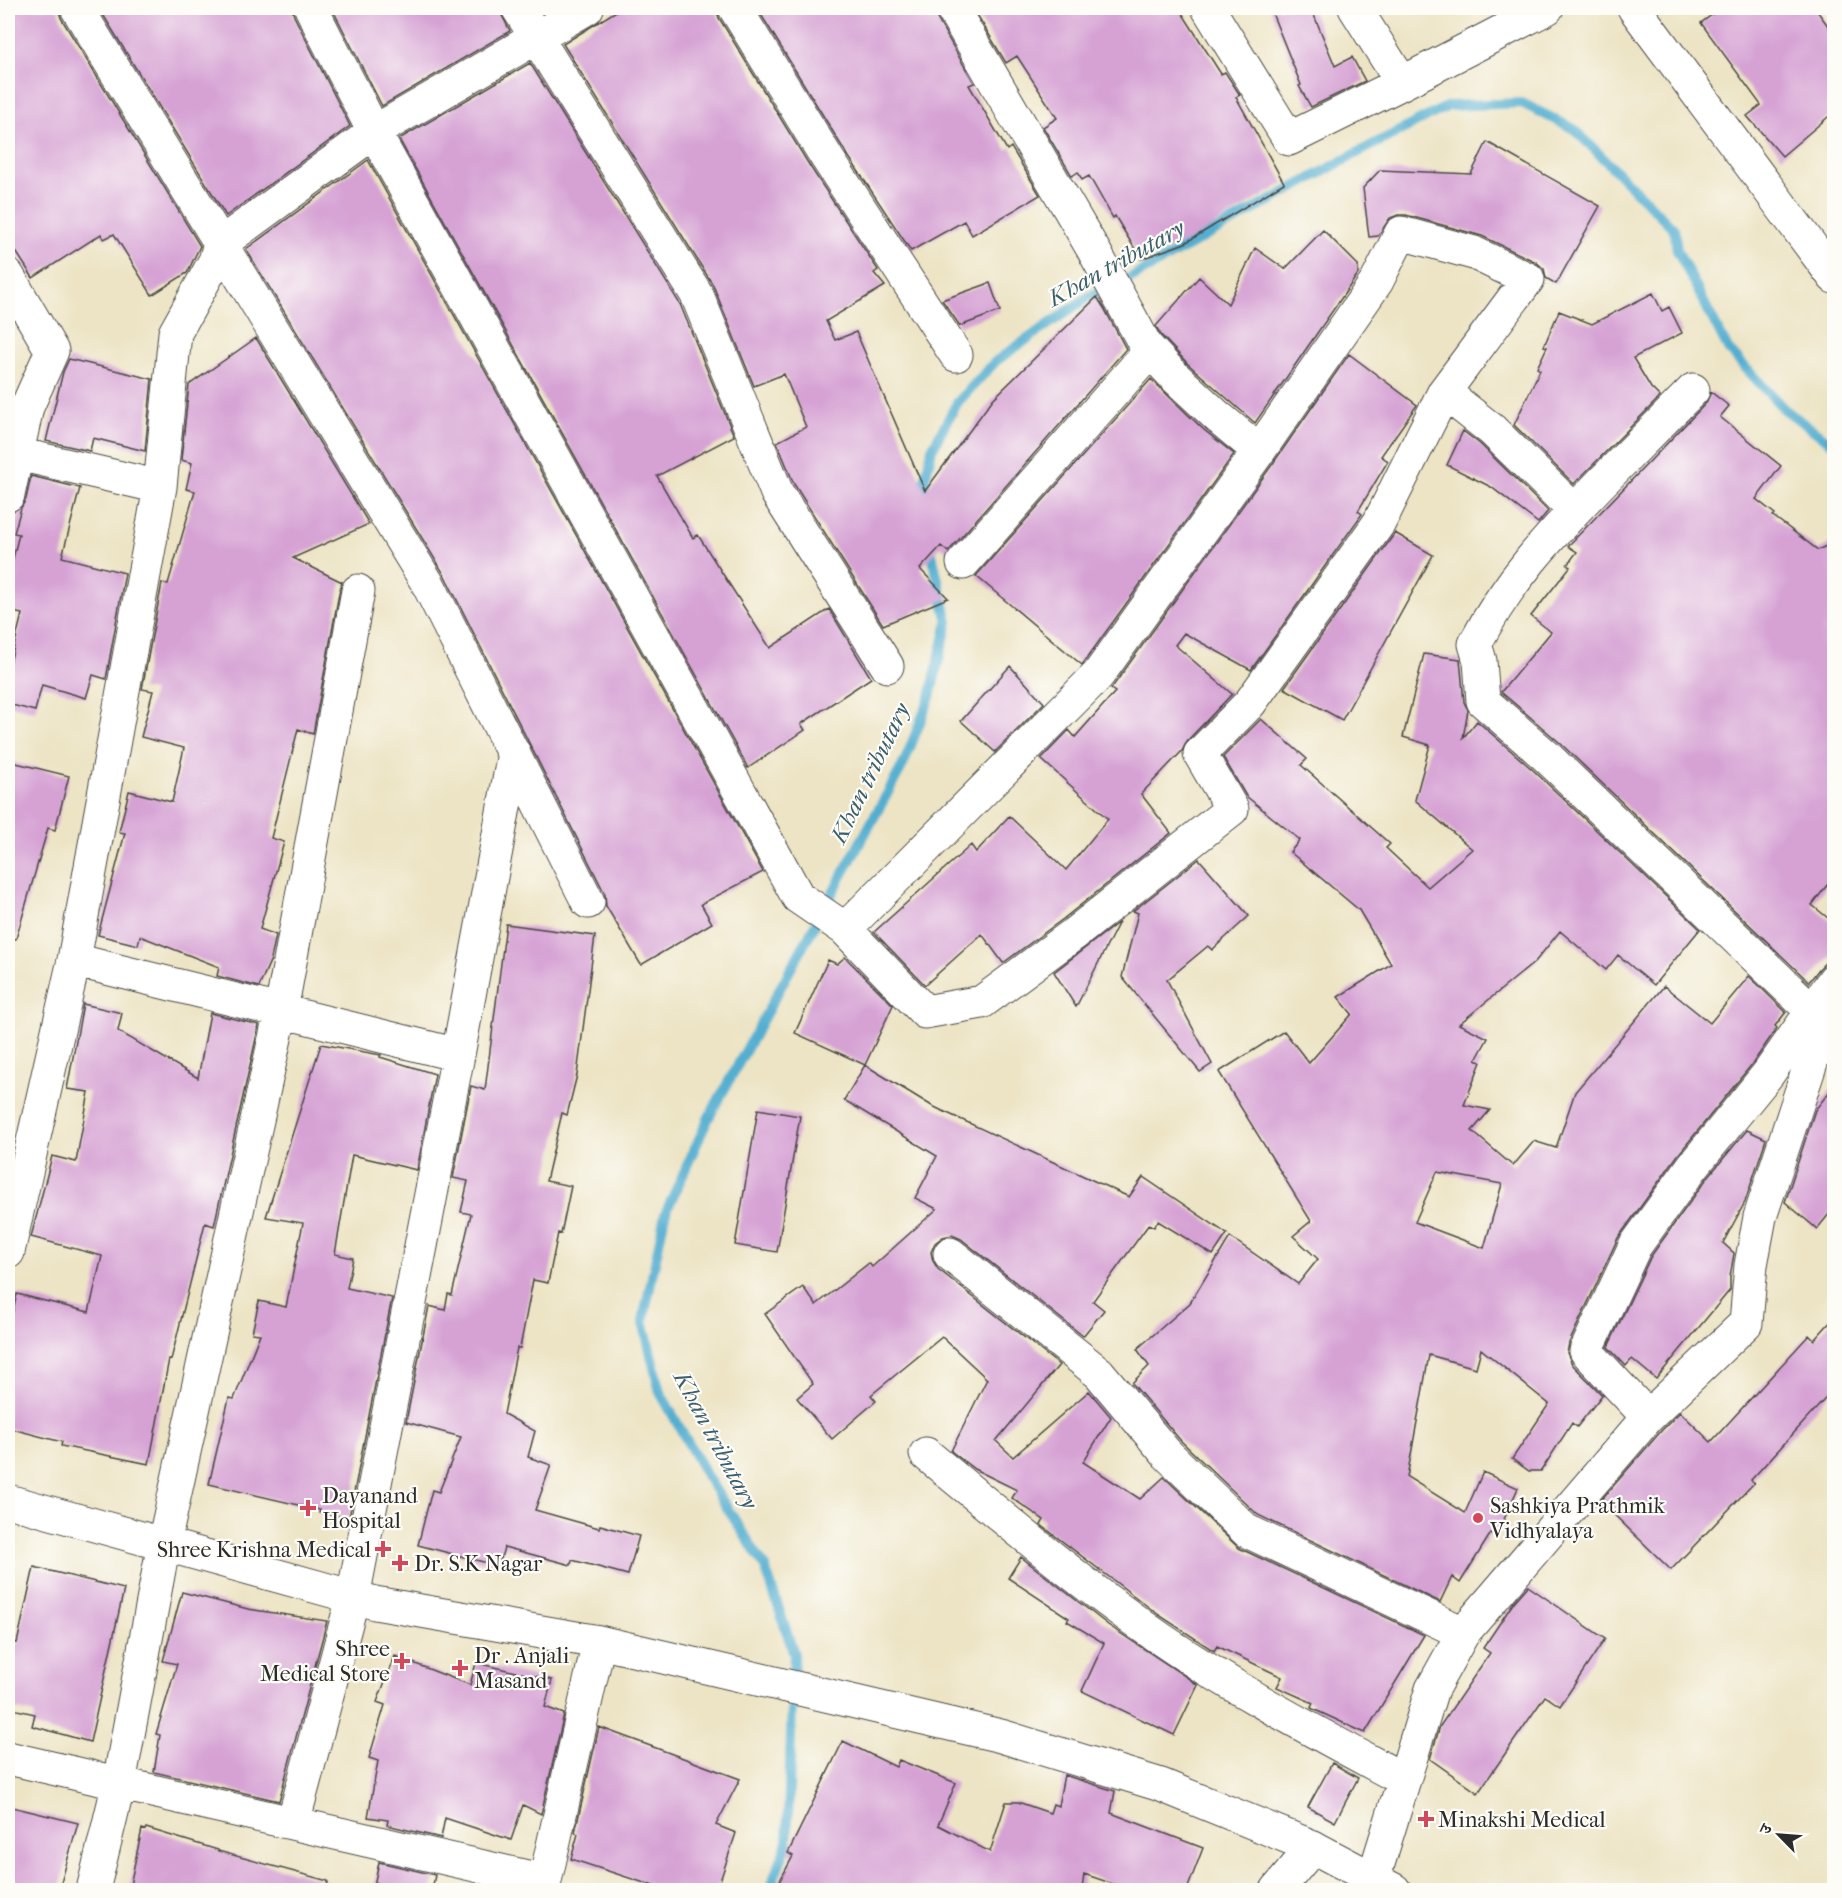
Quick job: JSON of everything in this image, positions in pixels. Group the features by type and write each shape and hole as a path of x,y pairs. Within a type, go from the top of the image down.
{"street":[{"path":"77,8 428,584 588,902"},
{"path":"311,8 374,132 798,897 830,919 925,1012 982,1002 1074,934 1232,809 1200,754 1250,703 1379,523 1444,392 1528,279 1474,253 1401,233 1377,280 1259,451 1098,675 830,919"},
{"path":"518,8 697,295 777,493 887,666"},
{"path":"8,1252 74,960 160,487 175,333 215,261 220,244 374,132 587,8"},
{"path":"735,8 827,158 956,355"},
{"path":"952,8 1150,351 1217,416 1259,451"},
{"path":"1208,8 1289,139 1547,8"},
{"path":"1355,8 1402,83"},
{"path":"1634,8 1834,277"},
{"path":"8,276 52,351 17,405 18,454 8,495"},
{"path":"963,563 1150,351"},
{"path":"8,1501 375,1603 599,1642 1001,1736 1161,1785 1313,1848 1384,1885 1404,1780 1432,1689 1462,1633 1648,1417 1746,1323 1751,1265 1760,1216 1814,1053 1812,1011 1563,772 1483,701 1480,661 1475,644 1492,612 1536,551 1693,390"},
{"path":"1444,392 1492,430 1574,510"},
{"path":"18,454 160,487"},
{"path":"93,1890 119,1783 164,1543 281,1011 358,591"},
{"path":"294,1823 352,1596 458,1055 514,753"},
{"path":"74,960 458,1055"},
{"path":"1648,1417 1586,1351 1635,1246 1693,1166 1768,1074 1834,980"},
{"path":"950,1254 1100,1373 1167,1454 1247,1530 1462,1633"},
{"path":"926,1454 1058,1562 1148,1630 1247,1695 1404,1780"},
{"path":"8,1758 545,1881 599,1642"},
{"path":"1277,1890 1313,1848"}],"building":[{"path":"8,8 58,8 61,18 200,246 187,273 152,295 114,234 104,239 101,234 33,278 8,239"},
{"path":"99,8 292,8 350,126 226,216"},
{"path":"332,8 498,8 510,31 382,106"},
{"path":"621,8 716,8 719,18 811,168 878,270 874,273 885,286 826,321 835,340 856,332 925,491 993,399 1097,297 1104,308 1126,349 948,552 941,546 920,569 948,598 883,625 794,484 777,442 806,427 784,374 754,386 713,285 563,44"},
{"path":"757,8 933,8 974,83 969,85 1007,150 1011,147 1040,195 972,235 964,221 911,251 843,148"},
{"path":"973,8 1179,8 1221,74 1225,72 1240,95 1236,97 1284,183 1185,243 1141,259 1115,216 1113,218 1089,176 1082,180 1078,172 1072,176 1043,127 1057,118 1017,56 1006,63"},
{"path":"1270,8 1311,8 1335,66 1352,57 1365,81 1311,107 1299,86 1301,85"},
{"path":"1721,8 1815,8 1834,34 1834,112 1782,156 1747,116 1761,105 1701,23"},
{"path":"530,63 680,304 734,436 657,476 693,538 698,535 770,648 829,609 871,678 801,724 805,730 748,768 399,139"},
{"path":"1487,142 1600,206 1556,284 1546,278 1544,269 1536,262 1482,236 1406,215 1390,218 1378,236 1369,237 1363,188 1380,170 1471,174"},
{"path":"368,160 763,872 701,904 712,923 641,965 606,906 605,894 444,574 246,249"},
{"path":"1323,230 1358,265 1358,274 1255,423 1188,364 1161,335 1156,326 1199,277 1228,304 1255,248 1285,269"},
{"path":"990,283 1000,311 960,326 942,300"},
{"path":"1653,293 1662,311 1669,307 1682,333 1633,358 1651,388 1660,397 1574,484 1514,425 1540,370 1537,368 1547,347 1544,346 1559,311 1592,324"},
{"path":"256,338 369,524 293,558 342,582 313,734 298,729 271,838 284,842 260,929 276,935 271,959 259,987 217,976 219,967 140,936 138,945 98,935 125,833 119,832 129,791 172,802 184,748 141,737 153,691 142,689 162,583 168,584 195,491 186,489 192,463 181,460 189,385"},
{"path":"1349,354 1417,405 1381,456 1388,461 1358,511 1362,514 1251,670 1184,633 1175,645 1232,694 1141,794 1171,833 1063,919 1003,963 982,934 925,985 874,932 971,845 976,852 1009,816 1066,870 1108,819 1041,759 1069,730 1075,737 1115,692 1111,689"},
{"path":"69,359 152,379 145,451 93,438 90,451 46,441 63,372"},
{"path":"1151,379 1204,430 1234,454 1082,665 976,576"},
{"path":"1711,392 1729,406 1720,417 1781,466 1756,499 1775,514 1773,516 1818,550 1834,542 1834,876 1812,905 1834,923 1834,954 1809,982 1559,742 1501,692 1551,632 1531,616 1570,567 1567,565 1577,552 1568,546 1706,403"},
{"path":"1463,431 1480,444 1548,511 1538,523 1491,487 1447,465"},
{"path":"31,476 80,488 62,557 125,573 106,679 93,675 86,698 42,685 35,711 8,704 8,671 22,614 8,611 8,579 19,534 14,533"},
{"path":"1395,533 1433,555 1342,720 1284,688"},
{"path":"1424,654 1460,659 1464,702 1468,710 1463,738 1477,721 1533,770 1700,929 1654,985 1618,955 1606,970 1560,931 1535,962 1459,1024 1488,1038 1476,1060 1481,1062 1464,1105 1490,1110 1472,1131 1513,1166 1534,1141 1556,1148 1575,1092 1664,986 1710,1023 1749,976 1786,1012 1753,1063 1678,1155 1618,1238 1569,1343 1567,1353 1572,1364 1602,1395 1577,1427 1572,1423 1541,1471 1529,1471 1512,1459 1549,1404 1481,1349 1476,1368 1429,1355 1407,1477 1465,1513 1483,1472 1518,1488 1497,1535 1491,1533 1460,1583 1452,1577 1440,1602 1258,1515 1181,1441 1132,1383 1149,1366 1137,1349 1190,1303 1230,1237 1298,1284 1318,1259 1293,1236 1311,1221 1219,1072 1284,1031 1309,1063 1352,1014 1338,997 1391,964 1359,910 1290,852 1300,840 1246,796 1223,757 1261,719 1307,759 1301,765 1390,844 1386,848 1428,887 1472,849 1415,800 1430,745 1403,737","holes":["1437,1172 1502,1184 1484,1248 1415,1222"]},
{"path":"1010,666 1044,703 995,752 961,721"},
{"path":"8,761 69,776 55,830 48,828 16,939 8,938"},
{"path":"1199,859 1249,916 1212,950 1208,946 1167,980 1212,1064 1200,1072 1122,977 1138,913 1133,911"},
{"path":"1119,922 1076,1007 1054,972"},
{"path":"506,924 595,936 577,1075 567,1115 562,1113 546,1181 571,1186 561,1234 558,1233 548,1283 533,1280 504,1414 535,1431 528,1457 551,1465 535,1510 599,1528 600,1525 639,1536 628,1575 572,1560 571,1565 504,1547 499,1566 418,1545 432,1490 439,1492 461,1437 406,1422 429,1306 445,1310 448,1294 452,1295 471,1214 461,1212 468,1181 453,1178 471,1086 485,1090"},
{"path":"845,957 893,1005 865,1065 795,1033 828,960 837,964"},
{"path":"83,1004 122,1013 118,1031 198,1078 210,1013 259,1025 214,1226 205,1223 171,1360 169,1359 149,1464 61,1446 62,1442 8,1428 8,1331 17,1294 89,1312 102,1256 31,1237 52,1156 76,1162 89,1092 67,1089"},
{"path":"321,1044 381,1055 380,1057 435,1074 417,1170 352,1155 335,1254 353,1258 347,1288 392,1298 349,1518 319,1513 320,1510 209,1484 229,1398 234,1399 260,1334 252,1333 259,1301 286,1307 303,1223 266,1217"},
{"path":"865,1065 932,1106 1129,1197 1143,1177 1227,1234 1213,1255 1158,1221 1154,1227 1149,1224 1093,1301 1104,1310 1083,1336 961,1239 952,1235 943,1237 935,1243 931,1252 938,1269 1059,1365 996,1441 1013,1457 1089,1391 1111,1417 1083,1462 1140,1499 1164,1477 1239,1548 1424,1635 1365,1733 1311,1708 1313,1703 1277,1687 1282,1677 1217,1646 1214,1651 1159,1615 1041,1525 1044,1520 1012,1498 1017,1490 974,1469 951,1451 987,1379 942,1337 871,1395 876,1401 832,1439 797,1398 813,1384 765,1314 803,1287 816,1305 869,1263 872,1267 937,1209 915,1198 937,1156 844,1100"},
{"path":"1834,1086 1834,1208 1817,1229 1785,1202 1815,1110"},
{"path":"758,1109 800,1116 777,1252 735,1245"},
{"path":"1747,1130 1766,1139 1745,1202 1723,1243 1734,1253 1730,1290 1656,1379 1632,1359 1626,1366 1608,1347 1651,1256 1708,1177"},
{"path":"1834,1318 1834,1389 1751,1480 1754,1483 1671,1570 1600,1501 1680,1412 1711,1442 1809,1335 1814,1340"},
{"path":"1021,1557 1108,1625 1198,1685 1174,1735 1082,1691 1104,1643 1067,1621 1069,1618 1008,1578"},
{"path":"34,1567 124,1589 90,1742 32,1726 35,1714 8,1708 8,1662 12,1642 17,1643"},
{"path":"1528,1586 1605,1639 1560,1706 1545,1696 1478,1793 1430,1759 1440,1726 1490,1653 1483,1648 1514,1602"},
{"path":"182,1592 248,1609 327,1621 279,1801 154,1772 160,1735 156,1734 177,1664 163,1661"},
{"path":"395,1656 470,1685 476,1663 552,1680 545,1707 564,1714 541,1814 523,1805 511,1840 445,1818 441,1838 387,1825 388,1820 368,1817 378,1761 369,1758 385,1705 377,1702"},
{"path":"599,1727 740,1779 716,1825 736,1833 717,1890 666,1890 571,1859"},
{"path":"843,1741 896,1767 899,1760 956,1783 938,1825 990,1852 1006,1802 1018,1802 1050,1813 1053,1804 1058,1806 1064,1775 1115,1791 1111,1813 1203,1848 1187,1890 1131,1890 1084,1874 1082,1890 775,1890 793,1856 788,1853"},
{"path":"1332,1763 1358,1778 1335,1822 1308,1807"},
{"path":"8,1806 78,1823 59,1890 8,1890"},
{"path":"146,1828 218,1851 328,1881 327,1890 129,1890 142,1829"},
{"path":"379,1862 435,1875 432,1890 373,1890"}],"waterway":[{"name":"Khan tributary","path":"920,501 932,449 957,403 996,361 1088,297 1132,277 1357,153 1448,106 1522,103 1574,129 1674,229 1677,250 1728,349 1784,409 1834,445"},
{"name":"Khan tributary","path":"769,1890 787,1845 794,1654 765,1567 706,1475 660,1392 643,1321 665,1214 708,1119 904,763 930,697 948,622 929,542"}],"place":[{"name":"Dayanand Hospital","path":"308,1508"},
{"name":"Sashkiya Prathmik Vidhyalaya","path":"1478,1518"},
{"name":"Shree Krishna Medical","path":"383,1549"},
{"name":"Dr. S.K Nagar","path":"400,1563"},
{"name":"Shree Medical Store","path":"402,1661"},
{"name":"Dr . Anjali Masand","path":"460,1668"},
{"name":"Minakshi Medical","path":"1426,1819"}]}
